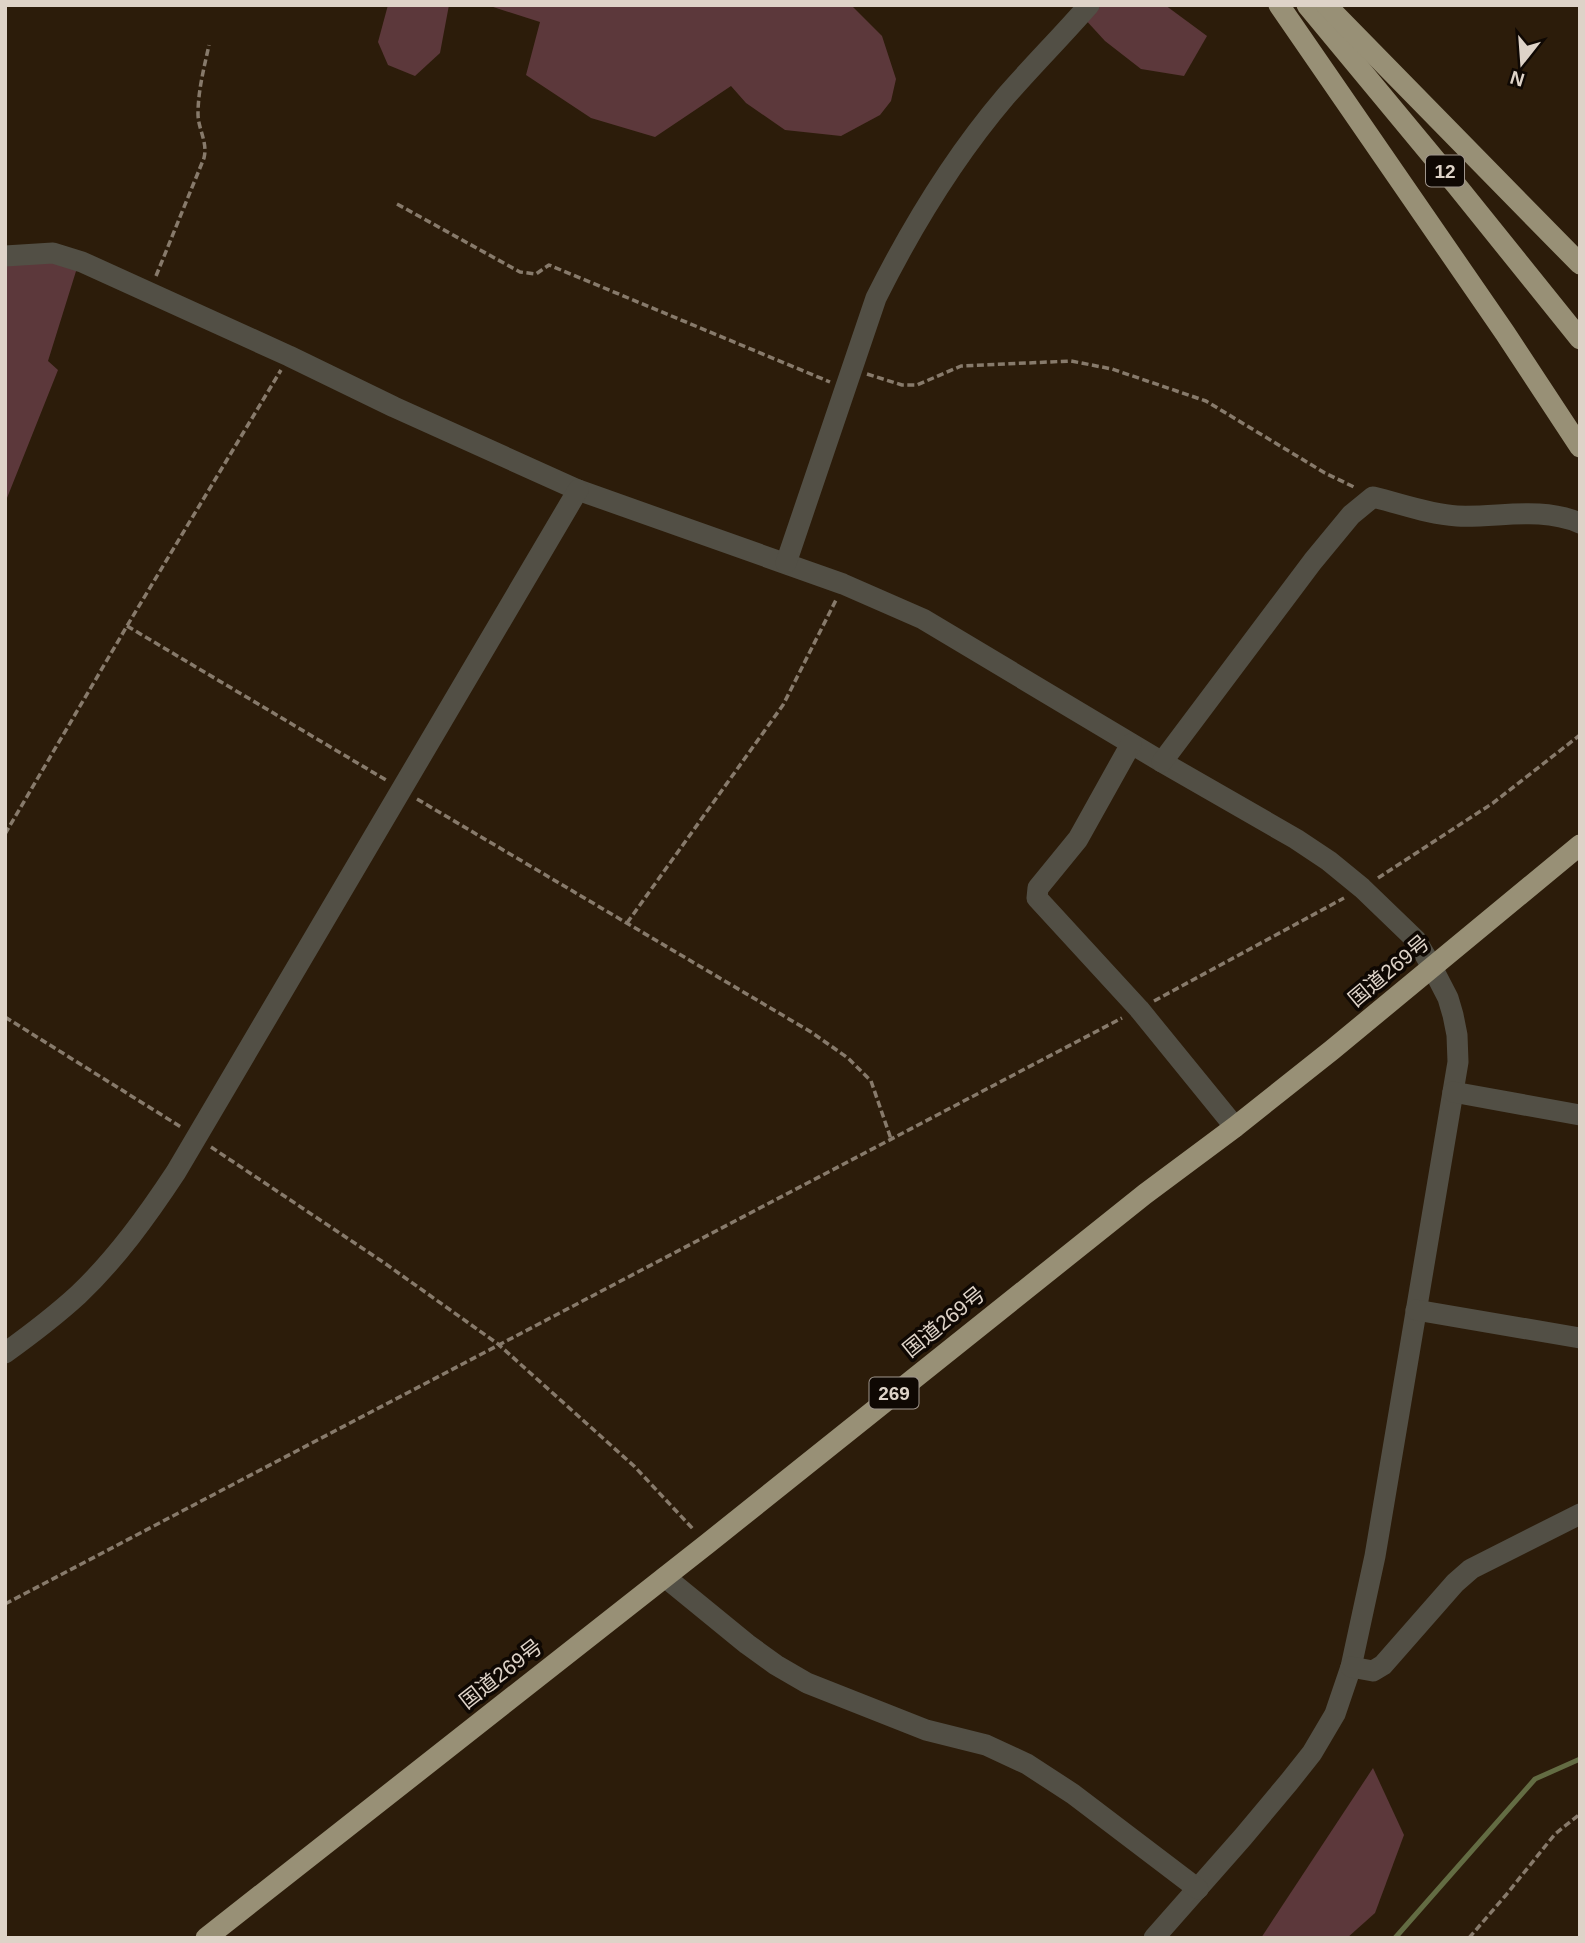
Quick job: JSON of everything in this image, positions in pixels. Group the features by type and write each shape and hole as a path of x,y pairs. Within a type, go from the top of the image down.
{"highway":[{"path":"1279,5 1505,333 1580,447"},
{"name":"12","path":"1307,5 1580,339"},
{"path":"1326,5 1580,264"},
{"name":"国道269号","path":"206,1938 707,1544 1001,1307 1332,1050 1580,845"}],"street":[{"path":"786,564 876,298 915,222 1006,97 1089,5"},
{"path":"5,256 52,253 82,261 578,490 844,584 923,619 1296,839 1362,888 1416,940 1448,998 1457,1035 1458,1062 1375,1556 1351,1667 1335,1714 1312,1753 1154,1938"},
{"path":"5,1353 78,1295 123,1247 147,1216 176,1172 578,490"},
{"path":"1162,762 1313,561 1351,515 1373,497 1431,514 1460,516 1523,513 1563,517 1580,523"},
{"path":"1131,744 1078,839 1038,888 1037,898 1139,1009 1235,1127"},
{"path":"1453,1092 1580,1115"},
{"path":"1416,1310 1580,1338"},
{"path":"1351,1667 1373,1671 1383,1665 1455,1583 1471,1569 1580,1514"},
{"path":"664,1577 747,1644 807,1683 926,1730 986,1745 1027,1764 1073,1794 1198,1889"}],"path":[{"path":"150,291 204,158 206,149 198,118 198,101 209,46"},
{"path":"397,204 520,272 536,274 549,265 849,379 917,385 961,366 1072,360 1112,369 1206,401 1325,473 1373,497"},
{"path":"5,834 289,356"},
{"path":"627,923 783,705 844,584"},
{"path":"127,626 811,1032 848,1058 871,1082 891,1139"},
{"path":"5,1604 1139,1009 1362,888 1493,803 1580,734"},
{"path":"5,1017 196,1137 383,1262 498,1344 634,1466 707,1544"},
{"path":"1469,1938 1555,1834 1580,1814"}],"shaded area":[{"path":"388,5 449,5 440,53 415,76 388,65 378,42"},
{"path":"487,5 851,5 882,36 896,79 891,101 880,115 841,136 785,130 746,103 731,86 655,137 591,118 526,75 540,22"},
{"path":"1072,5 1165,5 1207,36 1184,76 1141,69 1105,41"},
{"path":"46,260 77,268 48,361 58,370 5,503 5,266"},
{"path":"1373,1768 1404,1835 1375,1913 1347,1938 1261,1938"}],"waterway":[{"path":"1395,1938 1535,1779 1580,1759"}]}
